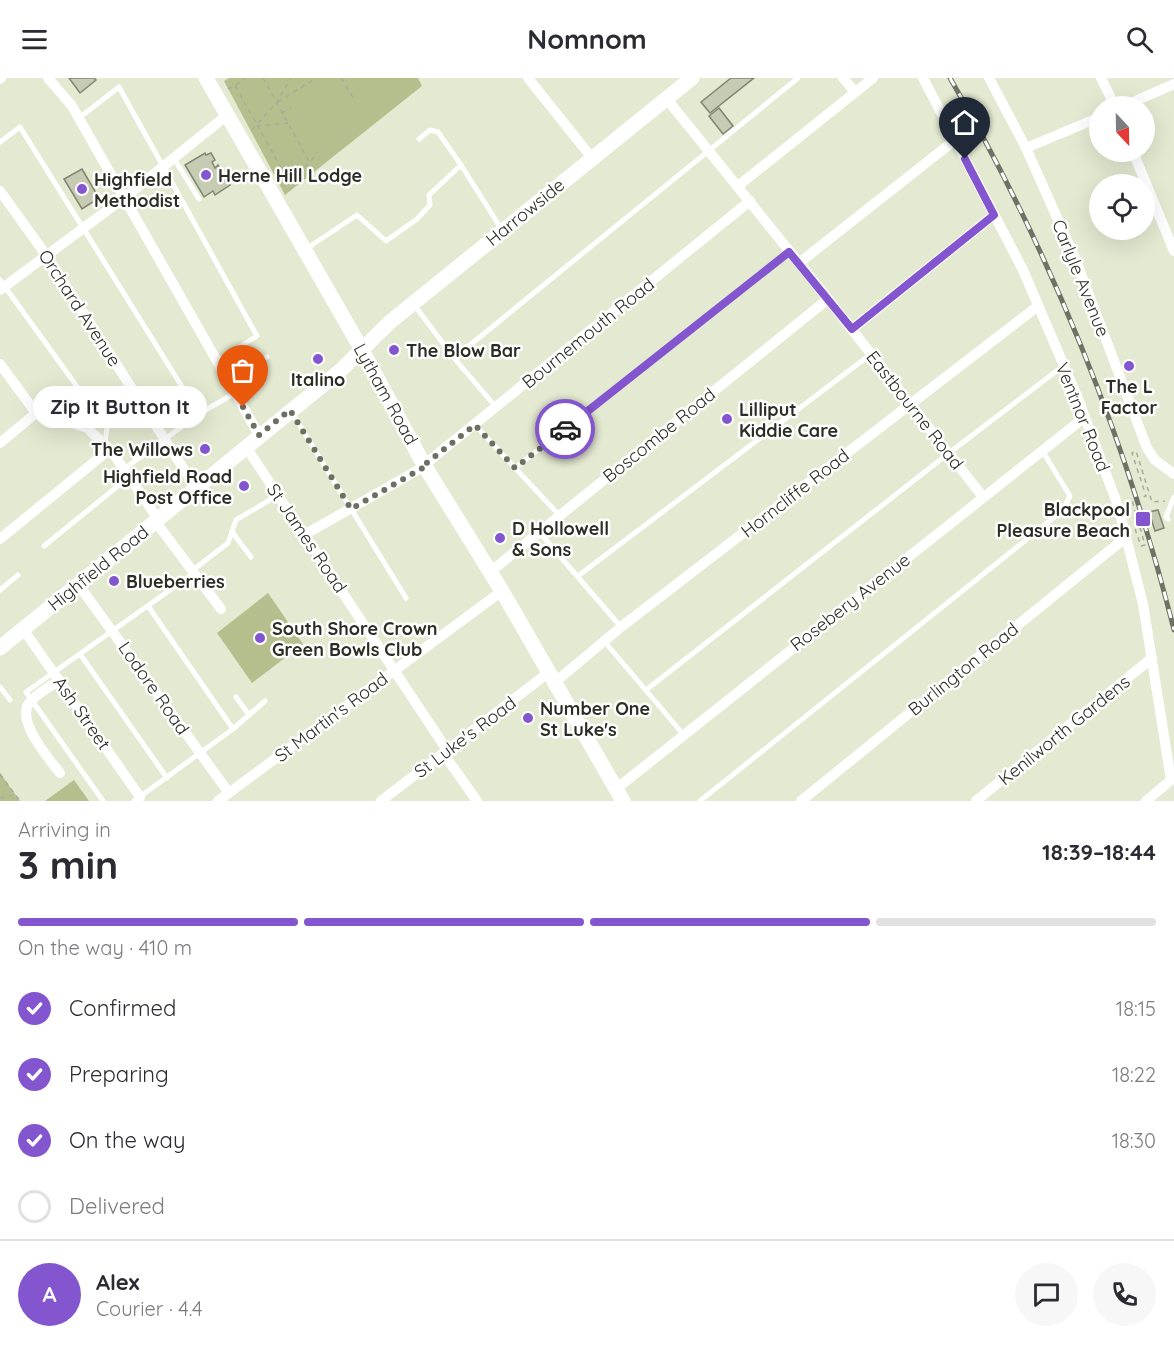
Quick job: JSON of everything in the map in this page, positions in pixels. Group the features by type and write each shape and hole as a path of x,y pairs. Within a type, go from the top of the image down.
{"street":[{"path":"48,78 78,119 259,435"},
{"name":"Lytham Road","path":"206,78 362,350 425,466 502,591 619,795"},
{"path":"528,78 592,158"},
{"name":"Harrowside","path":"362,350 413,303 691,78"},
{"path":"843,78 855,92"},
{"path":"738,186 873,78"},
{"name":"Ventnor Road","path":"923,78 1023,270 1085,417 1118,507 1143,603 1171,780 1146,801"},
{"name":"Carlyle Avenue","path":"989,78 1026,148 1076,258 1147,448 1155,460 1174,474"},
{"path":"1101,78 1110,96"},
{"path":"1147,96 1174,84"},
{"name":"Eastbourne Road","path":"666,98 852,329 983,497"},
{"path":"2,285 124,198 162,165 226,116"},
{"path":"1026,148 1089,122"},
{"path":"799,263 955,140"},
{"path":"1137,162 1174,251"},
{"name":"Orchard Avenue","path":"0,191 46,255 196,488"},
{"name":"Bournemouth Road","path":"304,535 425,466 750,201"},
{"path":"852,329 994,215"},
{"name":"Boscombe Road","path":"490,572 828,299"},
{"name":"Horncliffe Road","path":"551,678 604,641 1038,306"},
{"name":"Highfield Road","path":"0,648 362,350"},
{"path":"0,364 36,413 0,443"},
{"name":"Rosebery Avenue","path":"619,795 682,734 1085,417"},
{"path":"91,432 108,446 193,572 221,609"},
{"path":"3,537 108,446"},
{"name":"St James Road","path":"246,447 394,670 477,801"},
{"name":"Burlington Road","path":"801,801 1125,538"},
{"name":"Lodore Road","path":"78,584 229,793"},
{"name":"St Martin's Road","path":"218,801 502,591"},
{"name":"Ash Street","path":"23,629 137,799"},
{"name":"Kenilworth Gardens","path":"976,801 1152,658"},
{"path":"56,676 25,712 27,723 60,773"},
{"name":"St Luke's Road","path":"381,801 445,752 551,678"}],"lane":[{"path":"454,358 798,78"},
{"path":"78,119 119,87 257,336 217,361"},
{"path":"0,142 20,127 84,226 199,414"},
{"path":"419,139 430,130 438,132 502,231"},
{"path":"173,157 199,199"},
{"path":"305,250 357,215 386,241 426,210 430,205 429,195 461,165"},
{"path":"515,468 789,252"},
{"path":"2,285 107,428 108,446"},
{"path":"413,303 454,358 496,407"},
{"path":"578,576 871,354"},
{"path":"228,379 267,357"},
{"path":"646,690 1063,366"},
{"path":"44,546 165,440 199,414 235,393"},
{"path":"290,410 406,598"},
{"path":"36,413 91,432"},
{"path":"475,425 560,516"},
{"path":"700,801 1062,510 1070,496 1042,450"},
{"path":"56,676 80,654 148,606 228,543 232,526 236,520 278,495"},
{"path":"1168,519 1166,517 1173,500"},
{"path":"232,532 251,557"},
{"path":"539,532 621,627"},
{"path":"0,591 18,575"},
{"path":"148,606 232,729"},
{"path":"604,641 682,734"},
{"path":"80,654 167,778"},
{"path":"0,687 10,700"},
{"path":"236,697 249,715"},
{"path":"33,700 103,801"},
{"path":"137,799 201,754 265,701"}],"path":[{"path":"216,95 235,86 245,78"},
{"path":"263,78 310,163"},
{"path":"240,138 256,126 276,103 291,78"},
{"path":"276,103 316,78"},
{"path":"341,78 354,99"},
{"path":"235,86 286,177"},
{"path":"282,113 291,108"},
{"path":"256,126 288,123"},
{"path":"268,188 310,163 317,152"},
{"path":"1134,525 1141,546 1144,544 1132,500 1146,496 1132,453 1136,451 1152,502 1159,499 1173,500"},
{"path":"0,774 18,801"},
{"path":"0,798 15,795"}],"green space":[{"path":"229,78 418,78 422,86 285,195 224,81"},
{"name":"South Shore Crown Green Bowls Club","path":"268,593 303,644 252,683 217,633"},
{"path":"0,773 20,801 0,801"},
{"path":"74,780 89,801 45,801"}],"building":[{"path":"69,78 94,78 96,80 80,93"},
{"path":"731,78 754,78 710,113 701,102"},
{"path":"719,108 733,126 723,134 709,116"},
{"name":"Herne Hill Lodge","path":"205,153 206,155 211,153 215,160 212,162 215,168 218,165 223,174 220,176 222,181 226,178 230,185 215,195 213,191 204,197 185,165"},
{"name":"Highfield Methodist","path":"82,169 99,198 82,209 64,179"},
{"path":"1158,510 1164,528 1155,531 1149,512"}],"railway":[{"path":"950,78 1020,209 1081,346 1133,487 1174,630"}],"way so far":[{"path":"243,407 259,435 290,410 351,509 426,466 424,465 475,425 515,468 565,429"}],"place":[{"name":"Herne Hill Lodge","path":"206,175"},
{"name":"Highfield Methodist","path":"82,189"},
{"name":"The Blow Bar","path":"394,350"},
{"name":"Italino","path":"318,359"},
{"name":"The L Factor","path":"1129,366"},
{"name":"Zip It Button It","path":"243,407"},
{"name":"Lilliput Kiddie Care","path":"727,419"},
{"name":"The Willows","path":"205,449"},
{"name":"Highfield Road Post Office","path":"244,486"},
{"name":"Blackpool Pleasure Beach","path":"1143,519"},
{"name":"D Hollowell & Sons","path":"500,538"},
{"name":"Blueberries","path":"114,581"},
{"name":"South Shore Crown Green Bowls Club","path":"260,638"},
{"name":"Number One St Luke's","path":"528,718"}],"route":[{"path":"565,429 789,252 852,329 994,215 965,159"}]}
